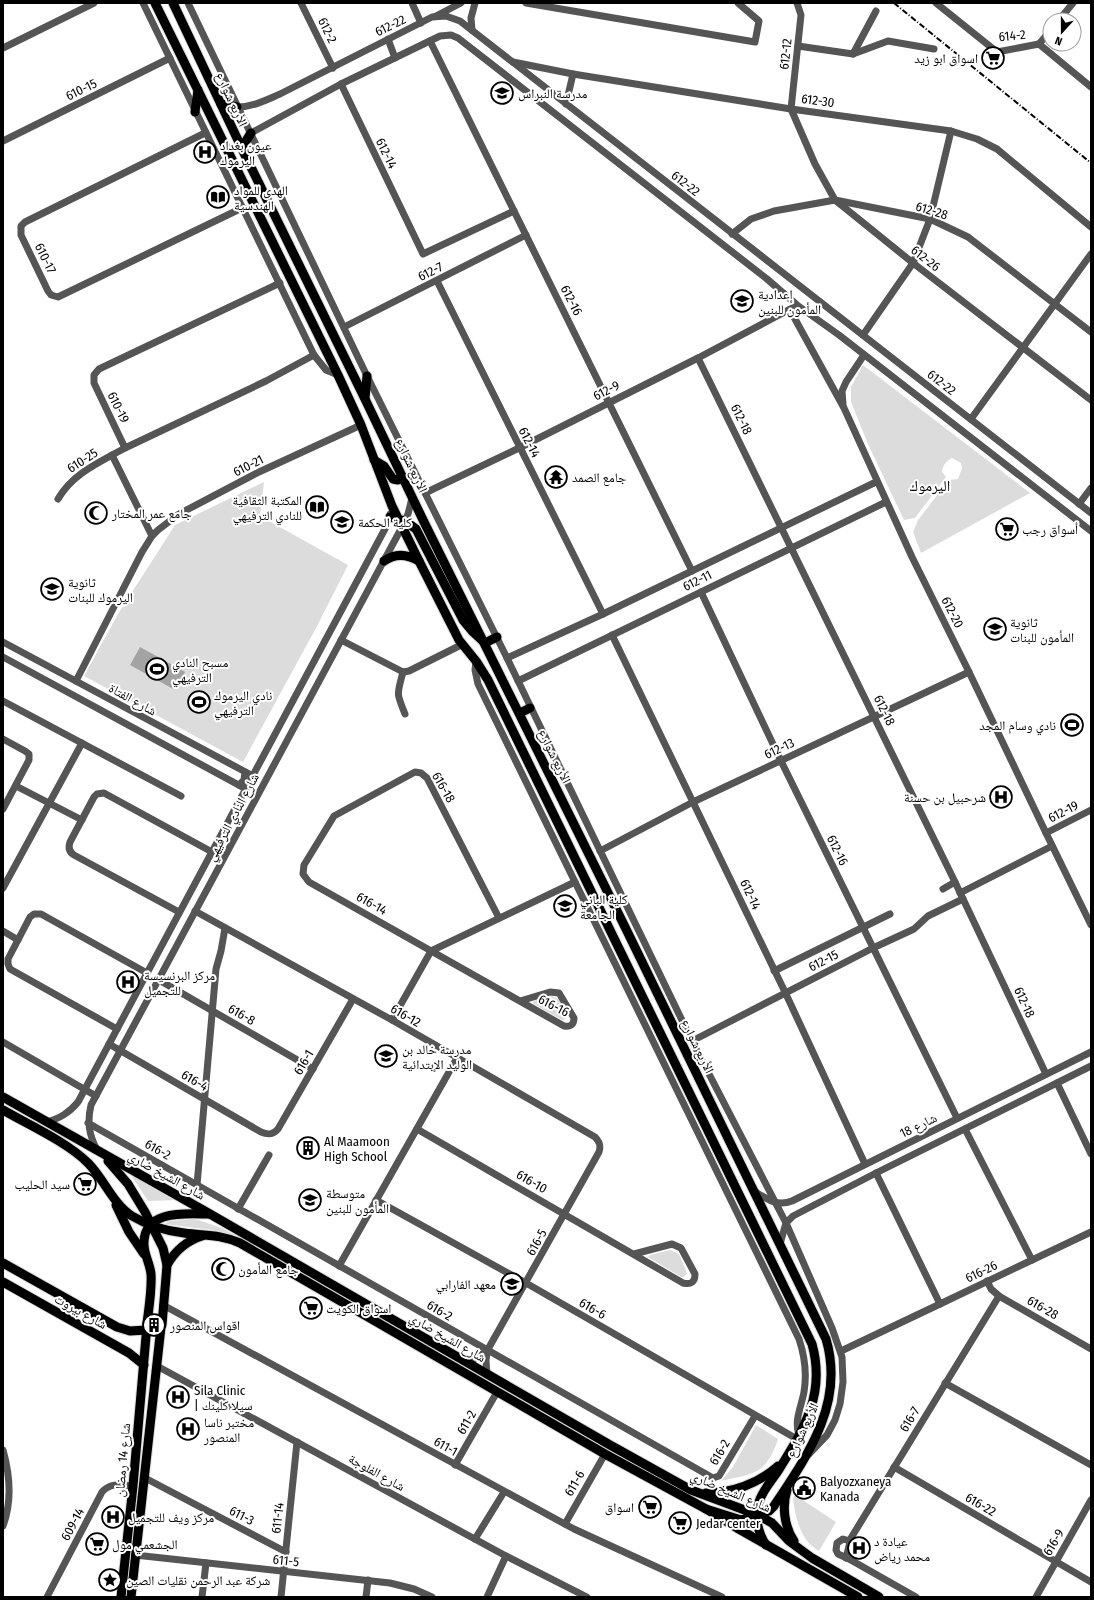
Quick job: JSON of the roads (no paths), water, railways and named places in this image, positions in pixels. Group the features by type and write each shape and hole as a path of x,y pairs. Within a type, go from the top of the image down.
{"main road":[{"name":"الأربع شوارع","path":"155,3 338,374 361,425 399,521 461,645 476,661 488,680 812,1344 817,1367 816,1390 810,1413 798,1438 760,1499 758,1514 759,1533 766,1545"},
{"name":"الأربع شوارع","path":"173,3 187,35 412,498 520,713 826,1339 832,1364 831,1387 827,1409 805,1457 770,1510 740,1520 706,1509"},
{"path":"174,40 182,40 187,35"},
{"path":"182,58 184,54 188,52 197,54"},
{"path":"195,112 198,90"},
{"path":"221,104 237,107"},
{"path":"245,155 246,141 251,133"},
{"path":"365,399 367,376"},
{"path":"374,460 384,466 393,479 398,480 403,477"},
{"path":"399,521 416,529 463,620 473,632 485,643 497,637"},
{"path":"409,540 413,535 419,534"},
{"path":"384,561 398,555 409,556 419,561"},
{"path":"520,713 530,708"},
{"path":"613,936 626,929"},
{"name":"شارع الشيخ ضاري","path":"3,1097 210,1214 610,1445 700,1494 758,1514 772,1523 812,1558 879,1597"},
{"name":"شارع الشيخ ضاري","path":"3,1110 66,1146 87,1162 103,1180 114,1200 129,1214 174,1232 221,1236 240,1243 605,1454 706,1509 858,1597"},
{"name":"شارع 14 رمضان","path":"97,1150 123,1177 137,1198 163,1248 167,1265 162,1326 131,1597"},
{"path":"114,1200 129,1232 146,1256"},
{"path":"151,1224 160,1217 170,1214 210,1214"},
{"name":"شارع 14 رمضان","path":"121,1597 151,1297 151,1279 144,1245 144,1237 151,1224"},
{"path":"167,1265 175,1254 186,1244 208,1235"},
{"name":"شارع بيروت","path":"3,1263 125,1330 147,1326"},
{"name":"شارع بيروت","path":"3,1282 129,1353 144,1365"},
{"path":"80,1325 89,1322 91,1316 90,1312"},
{"path":"700,1494 723,1492 745,1486 766,1476 784,1461"},
{"path":"789,1483 786,1494 785,1516 792,1538 798,1547"}],"street":[{"path":"3,48 94,3"},
{"path":"143,3 314,355 326,370 338,374"},
{"path":"188,3 367,376 497,637 692,1041 786,1223 832,1328 841,1351 843,1376 838,1412 827,1435 817,1447 805,1457"},
{"name":"612-2","path":"301,3 332,68"},
{"path":"412,3 421,23"},
{"path":"432,17 461,3"},
{"path":"472,30 471,18 475,3"},
{"path":"526,3 755,42 759,20 738,3"},
{"name":"612-12","path":"791,109 801,15 797,3"},
{"name":"614-2","path":"936,3 997,52 1039,44 1091,87"},
{"path":"853,54 876,11"},
{"name":"612-22","path":"237,107 258,104 432,17 446,16 453,18 472,30 1091,513"},
{"name":"612-22","path":"251,133 341,84 440,36 454,36 767,279 797,305 864,355 1091,532"},
{"path":"388,39 395,58"},
{"path":"1039,44 1042,40"},
{"name":"612-16","path":"430,41 692,571"},
{"path":"798,46 853,54 888,41 934,49"},
{"name":"610-15","path":"3,141 170,58"},
{"name":"612-30","path":"512,62 573,74 791,109 951,131 977,138 997,149 1091,227"},
{"path":"566,104 573,74"},
{"name":"612-14","path":"341,84 423,254"},
{"path":"732,234 752,219 774,210 835,200 815,164 791,109"},
{"path":"863,335 913,263 930,219 951,131"},
{"name":"610-17","path":"205,133 25,222 20,229 21,235 48,291 51,295 58,297 242,208"},
{"name":"612-28","path":"835,200 930,219 968,237 1091,332"},
{"name":"612-26","path":"835,200 913,263 1091,400"},
{"name":"612-7","path":"423,254 514,211"},
{"name":"612-7","path":"344,327 526,235"},
{"path":"971,419 1091,254"},
{"path":"767,279 776,267"},
{"name":"612-14","path":"437,281 519,448 604,614"},
{"name":"610-19","path":"125,448 94,383 94,375 96,372 99,369 280,283"},
{"name":"612-9","path":"425,493 519,448 609,401 698,358 797,305"},
{"name":"612-20","path":"790,310 844,408 876,482 1091,925"},
{"path":"125,448 266,381 314,355"},
{"path":"844,408 842,391 846,382 864,355"},
{"name":"612-18","path":"698,358 875,716 1046,1074"},
{"name":"610-21","path":"76,681 142,552 152,536 164,524 179,514 258,472 361,425"},
{"name":"610-25","path":"58,498 74,478 125,448"},
{"path":"112,455 152,536"},
{"path":"1018,475 1027,463"},
{"name":"612-11","path":"507,658 604,614 876,482"},
{"path":"1079,504 1091,488"},
{"name":"شارع النادي الترفيهي","path":"97,1150 91,1138 88,1123 91,1106 384,561 399,521 412,498"},
{"name":"612-11","path":"518,681 886,502"},
{"name":"شارع النادي الترفيهي","path":"47,1122 65,1115 72,1109 84,1089 386,527 399,521"},
{"name":"612-16","path":"701,592 781,761 957,1118"},
{"name":"612-14","path":"612,635 785,992 865,1164"},
{"path":"341,640 402,672 409,671 461,645"},
{"name":"شارع الفتاة","path":"3,642 252,776"},
{"name":"شارع الفتاة","path":"3,657 246,789"},
{"path":"476,661 475,670 478,684 799,1339 804,1355 806,1371 804,1393 797,1418 798,1438"},
{"path":"402,672 398,685 398,696 405,714"},
{"name":"612-13","path":"600,851 693,802 969,672"},
{"path":"3,701 181,796"},
{"path":"128,725 134,721 135,713"},
{"path":"3,739 29,754 29,760 3,809"},
{"path":"3,888 82,743"},
{"path":"238,785 244,780 245,772"},
{"name":"616-18","path":"303,874 304,865 334,816 415,772 422,773 427,778 499,918"},
{"path":"16,786 82,820"},
{"path":"179,912 72,854 69,849 69,844 95,795 104,793 212,852"},
{"name":"612-19","path":"1046,833 1091,810"},
{"name":"612-15","path":"692,1041 785,992 914,929 928,916 1052,846"},
{"name":"616-14","path":"303,874 309,882 431,950"},
{"path":"392,1020 431,950 574,882"},
{"path":"943,889 955,882"},
{"name":"616-12","path":"196,911 353,1000 392,1020 595,1137 600,1144"},
{"path":"117,1029 10,969 8,959 30,917 34,914 39,914 146,973"},
{"name":"612-15","path":"774,971 890,914"},
{"path":"197,1184 216,969 222,951 225,928"},
{"path":"3,931 18,940"},
{"path":"166,937 177,946"},
{"name":"616-16","path":"431,950 520,1001 564,1026 568,1027 574,1022 574,1018 559,992 550,992 520,1001"},
{"name":"616-8","path":"159,980 313,1069"},
{"name":"616-1","path":"270,1134 278,1129 353,1000"},
{"path":"3,1042 96,1096"},
{"name":"616-4","path":"109,1044 261,1132 270,1134"},
{"name":"شارع 18","path":"775,1203 792,1201 1091,1052"},
{"path":"339,1266 457,1058"},
{"name":"شارع 18","path":"786,1223 793,1216 876,1173 1091,1066"},
{"path":"1057,1083 1091,1154"},
{"path":"1006,1094 1011,1106"},
{"name":"616-2","path":"88,1123 713,1478 719,1476 756,1416"},
{"name":"616-10","path":"417,1129 683,1283 692,1283 695,1279 695,1274 678,1245 672,1244 634,1254"},
{"path":"965,1129 1032,1260"},
{"name":"616-5","path":"487,1351 599,1152 600,1144"},
{"path":"238,1208 269,1155"},
{"path":"876,1173 940,1304"},
{"path":"754,1191 775,1203"},
{"name":"616-6","path":"376,1200 526,1283 756,1416 798,1438"},
{"path":"780,1244 786,1223"},
{"name":"616-26","path":"841,1351 1091,1232"},
{"name":"616-28","path":"986,1282 998,1296 1091,1350"},
{"name":"616-7","path":"846,1558 850,1541 998,1296"},
{"name":"611-1","path":"163,1305 565,1524 722,1597"},
{"path":"463,1361 476,1358 487,1351"},
{"path":"487,1351 487,1375"},
{"name":"شارع الفلوجة","path":"157,1366 578,1595 587,1597"},
{"path":"945,1383 1091,1465"},
{"name":"611-2","path":"455,1465 497,1392"},
{"name":"611-14","path":"282,1597 297,1442"},
{"path":"3,1450 6,1462 9,1501 3,1526"},
{"name":"611-6","path":"565,1524 605,1454"},
{"name":"616-22","path":"894,1467 1091,1582"},
{"name":"611-3","path":"145,1478 286,1552"},
{"name":"609-14","path":"47,1597 102,1492 107,1487 114,1485 133,1486"},
{"path":"475,1539 504,1492"},
{"name":"616-9","path":"1036,1597 1091,1500"},
{"path":"850,1541 840,1540 836,1545 838,1554 916,1597"},
{"name":"611-5","path":"135,1555 368,1580 414,1589 432,1597"},
{"path":"487,1597 506,1556"},
{"path":"202,1597 206,1563"},
{"path":"366,1597 368,1580"}],"railway":[{"path":"894,3 1091,163"}],"place":[{"name":"اسواق ابو زيد","path":"993,58"},
{"name":"مدرسة النبراس","path":"502,93"},
{"name":"عيون بغداد اليرموك","path":"205,152"},
{"name":"الهدى للمواد الهندسية","path":"218,197"},
{"name":"إعدادية المأمون للبنين","path":"742,301"},
{"name":"جامع الصمد","path":"556,477"},
{"name":"المكتبة الثقافية للنادي الترفيهي","path":"317,507"},
{"name":"جامع عمر المختار","path":"96,513"},
{"name":"كلية الحكمة","path":"342,522"},
{"name":"أسواق رجب","path":"1007,529"},
{"name":"ثانوية اليرموك للبنات","path":"52,589"},
{"name":"ثانوية المأمون للبنات","path":"995,629"},
{"name":"مسبح النادي الترفيهي","path":"157,669"},
{"name":"نادي اليرموك الترفيهي","path":"199,702"},
{"name":"نادي وسام المجد","path":"1072,725"},
{"name":"شرحبيل بن حسنة","path":"1001,797"},
{"name":"كلية الباني الجامعة","path":"565,906"},
{"name":"مركز البرنسيسة للتجميل","path":"128,982"},
{"name":"مدرسة خالد بن الوليد الإبتدائية","path":"386,1056"},
{"name":"Al Maamoon High School","path":"308,1148"},
{"name":"سيد الحليب","path":"85,1184"},
{"name":"متوسطة المأمون للبنين","path":"310,1200"},
{"name":"جامع المأمون","path":"223,1269"},
{"name":"معهد الفارابي","path":"512,1284"},
{"name":"اسواق الكويت","path":"311,1308"},
{"name":"اقواس المنصور","path":"154,1325"},
{"name":"Sila Clinic | سيلا كلينك","path":"178,1397"},
{"name":"مختبر ناسا المنصور","path":"188,1429"},
{"name":"Balyozxaneya Kanada","path":"804,1488"},
{"name":"اسواق","path":"650,1507"},
{"name":"مركز ويف للتجميل","path":"113,1517"},
{"name":"Jedar center","path":"680,1523"},
{"name":"الجشعمي مول","path":"97,1544"},
{"name":"عيادة د محمد رياض","path":"859,1548"},
{"name":"شركة عبد الرحمن نقليات الصين","path":"110,1580"}],"district":[{"name":"اليرموك","path":"930,486"}]}
